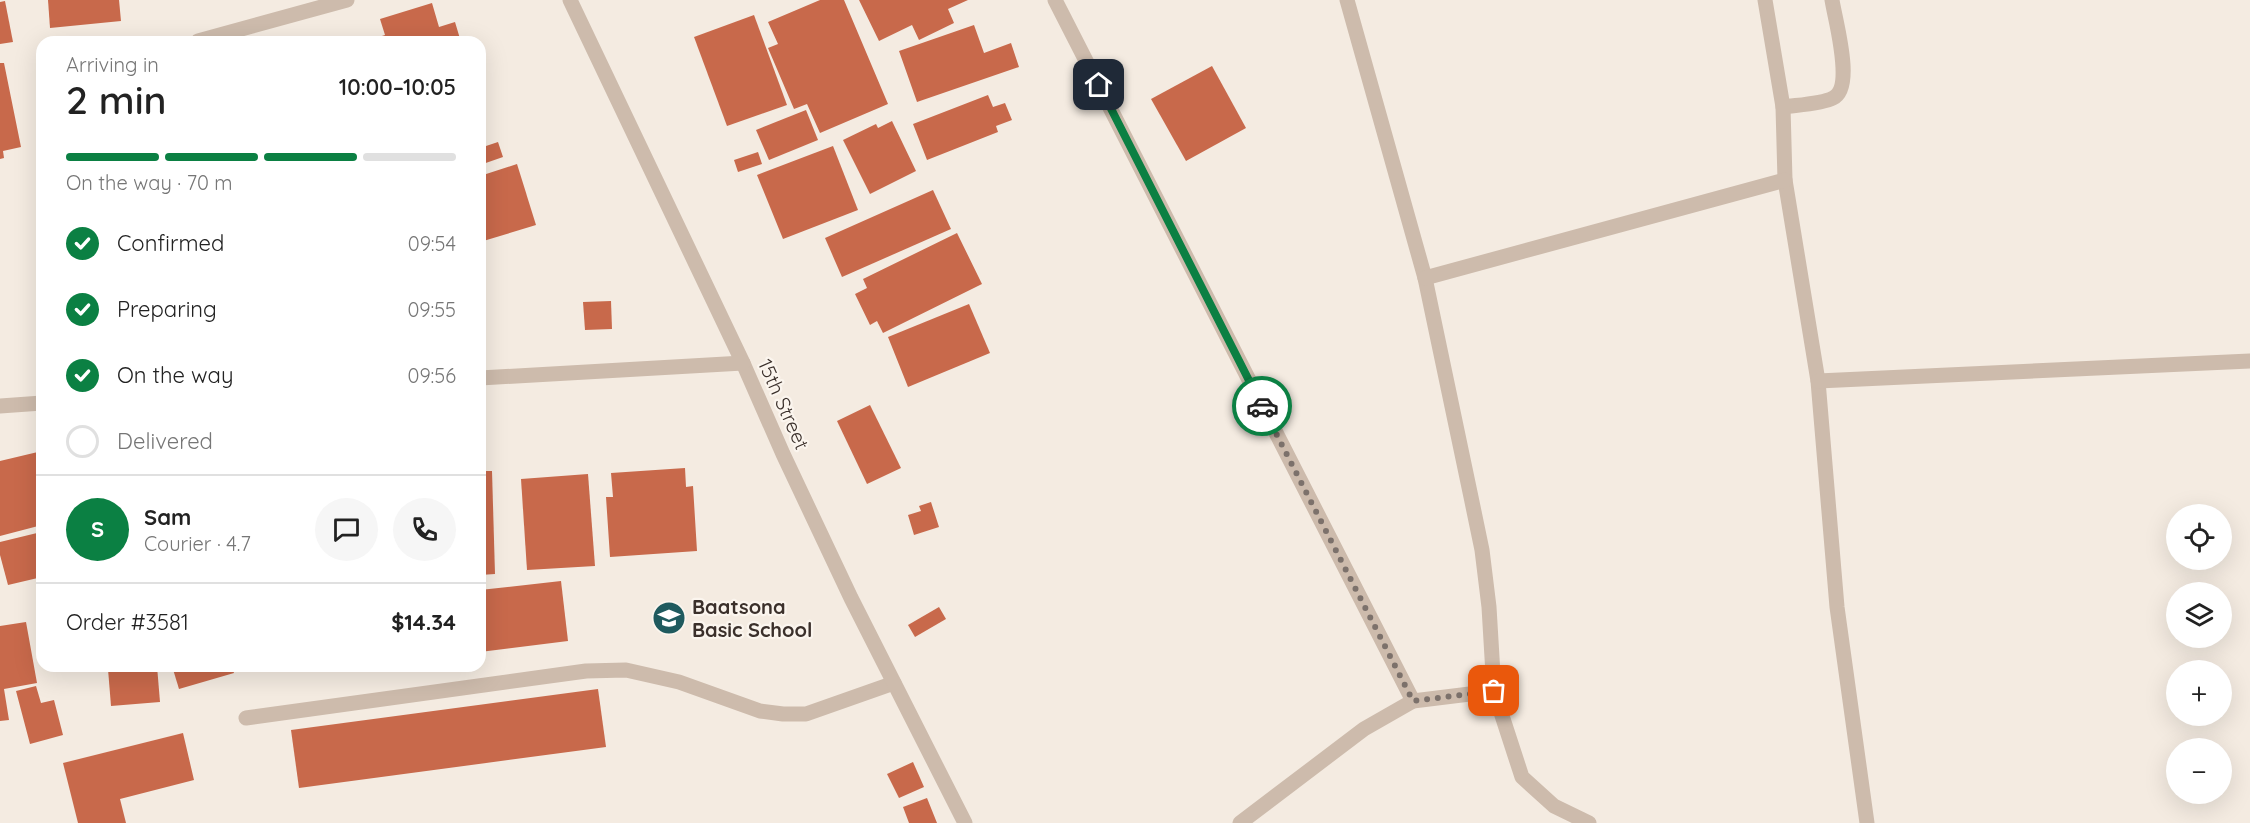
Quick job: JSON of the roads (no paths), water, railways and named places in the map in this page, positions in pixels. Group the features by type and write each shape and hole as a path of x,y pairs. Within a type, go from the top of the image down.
{"street":[{"path":"216,36 347,0"},
{"name":"15th Street","path":"570,0 743,363 788,464 965,823"},
{"path":"1055,0 1413,701"},
{"path":"1347,0 1425,278 1482,550 1489,607 1494,691 1522,777 1554,806 1589,823"},
{"path":"1765,0 1783,107 1785,180 1818,381 1837,607 1867,823"},
{"path":"1783,107 1834,98 1842,90 1845,73 1832,0"},
{"path":"1425,278 1785,180"},
{"path":"1818,381 2250,360"},
{"path":"486,378 743,363"},
{"path":"0,406 36,403"},
{"path":"246,717 586,671 626,670 679,682 760,711 783,714 806,714 894,683"},
{"path":"1240,823 1364,729 1413,701 1494,691"}],"place":[{"name":"Baatsona Basic School","path":"669,618"}]}
